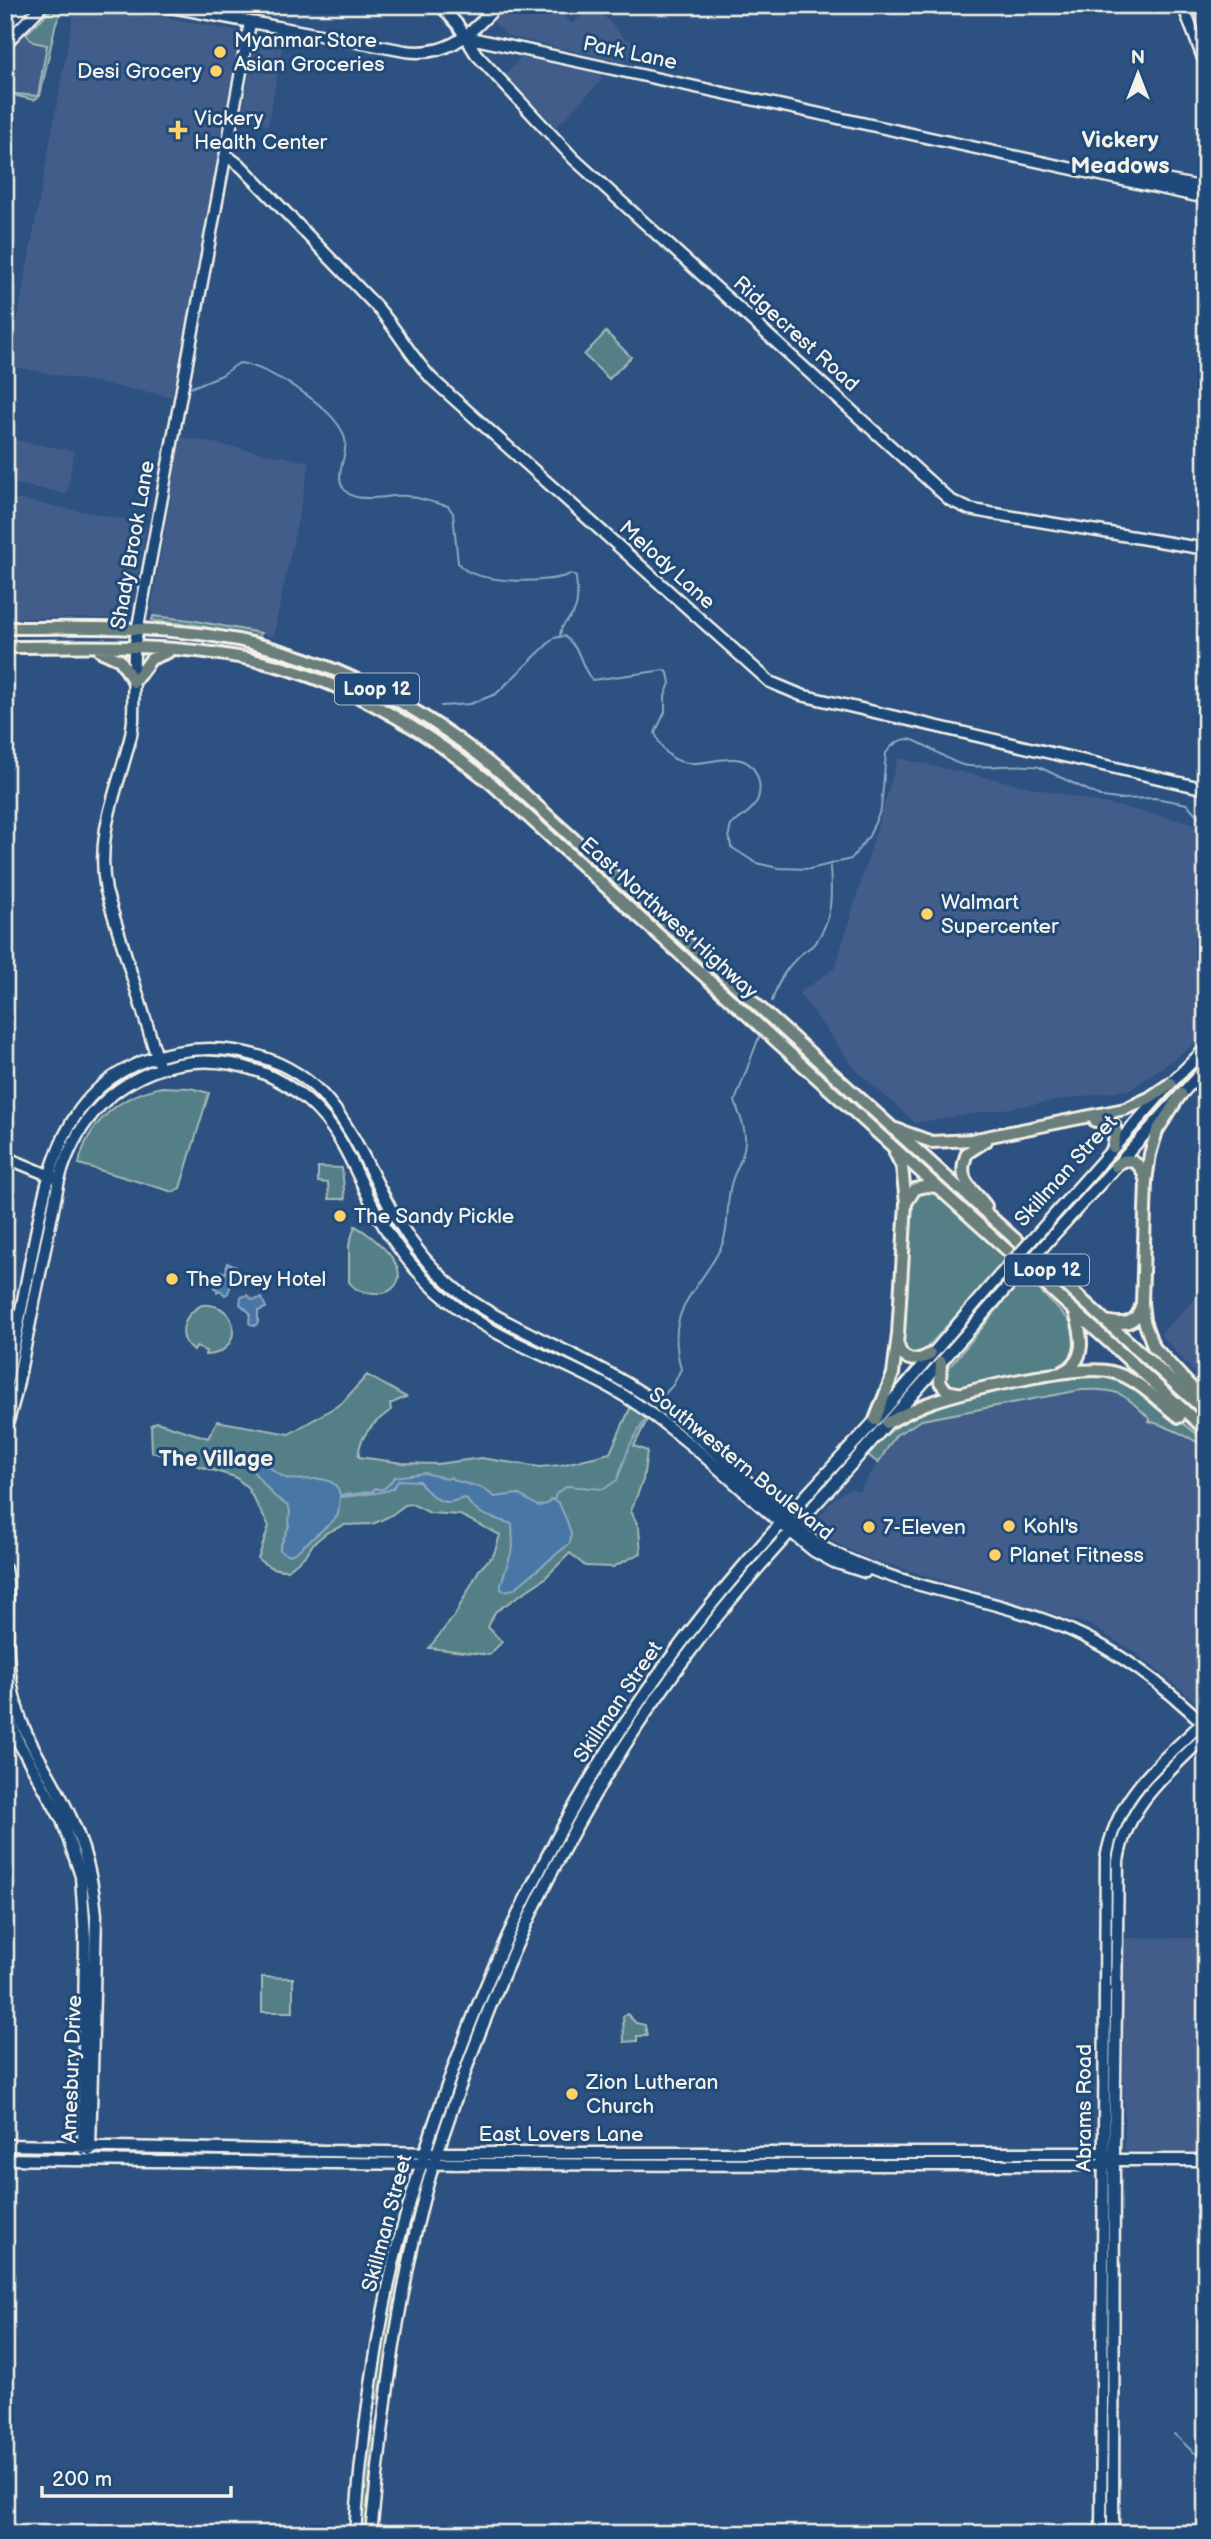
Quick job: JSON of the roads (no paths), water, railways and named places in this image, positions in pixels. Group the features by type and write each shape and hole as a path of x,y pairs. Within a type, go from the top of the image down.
{"main road":[{"path":"5,27 24,5"},
{"path":"5,44 43,5"},
{"path":"160,5 412,52 441,49 466,37 498,5"},
{"name":"Ridgecrest Road","path":"440,5 476,54 574,159 958,505 990,513 1206,549"},
{"path":"1183,5 1206,66"},
{"name":"Shady Brook Lane","path":"160,1068 111,908 102,865 106,824 131,735 134,648 250,23"},
{"name":"Park Lane","path":"466,37 1206,198"},
{"name":"Melody Lane","path":"226,155 242,167 376,306 399,332 415,360 433,380 770,682 801,695 1206,789"},
{"name":"Park Lane","path":"1093,172 1118,171 1206,188"},
{"name":"East Northwest Highway","path":"5,628 138,628 209,635 262,646 335,671 389,695 433,722 489,763 1102,1321 1206,1412"},
{"path":"258,661 262,646"},
{"name":"East Northwest Highway","path":"5,647 174,650 222,654 258,661 321,680 385,710 435,741 502,793 1206,1431"},
{"path":"80,647 111,654 120,660 134,682 151,659 174,650"},
{"path":"502,793 518,800 543,820 552,820"},
{"path":"782,1047 791,1048 809,1064 815,1066 819,1062"},
{"name":"Skillman Street","path":"370,2534 379,2443 397,2330 412,2249 433,2164 473,2049 508,1963 585,1812 628,1742 704,1634 848,1450 1000,1275 1171,1083 1206,1048"},
{"name":"Southwestern Boulevard","path":"5,1432 33,1248 73,1117 87,1100 122,1072 138,1063 196,1050 235,1051 275,1061 292,1070 330,1103 401,1227 444,1279 500,1318 591,1363 632,1386 667,1411 698,1445 788,1525 822,1547 886,1576 1066,1629 1126,1659 1205,1723"},
{"name":"Southwestern Boulevard","path":"9,1393 45,1251 54,1178 87,1118 122,1086 160,1068 204,1062 241,1065 270,1075 297,1092 319,1113 337,1135 387,1231 412,1265 438,1291 474,1320 625,1396 698,1445"},
{"name":"Skillman Street","path":"355,2534 368,2408 383,2312 394,2260 421,2164 445,2091 497,1958 568,1815 649,1688 705,1612 754,1553 788,1525 858,1456 1206,1067"},
{"path":"890,1127 932,1142 971,1140 1125,1109 1149,1098 1171,1083"},
{"path":"1181,1094 1155,1136 1150,1154 1146,1181 1142,1303 1144,1321 1153,1346 1206,1403"},
{"path":"996,1224 984,1203 964,1182 962,1170 967,1153 981,1142 1105,1120 1115,1128 1114,1147"},
{"path":"892,1147 902,1167 906,1203 898,1348 905,1358 917,1361 930,1354"},
{"path":"5,1157 54,1178"},
{"path":"1115,1166 1124,1160 1135,1161 1143,1169 1146,1181"},
{"path":"906,1203 915,1189 938,1187"},
{"path":"33,1248 45,1251"},
{"path":"1102,1321 1121,1325 1132,1322 1142,1303"},
{"path":"1048,1376 1069,1369 1079,1355 1081,1332 1074,1311"},
{"path":"875,1420 893,1374 898,1334"},
{"path":"941,1363 940,1382 947,1391 960,1394"},
{"path":"887,1423 928,1403 960,1394 1088,1370 1115,1372 1194,1427 1206,1431"},
{"path":"625,1396 632,1386"},
{"path":"848,1450 858,1456"},
{"name":"Amesbury Drive","path":"5,1569 8,1583 10,1708 75,1824 89,1867 96,1915 89,2017 86,2160"},
{"name":"Abrams Road","path":"1101,2534 1104,1880 1110,1836 1122,1809 1137,1787 1205,1723"},
{"name":"Abrams Road","path":"1113,2534 1117,1880 1122,1841 1139,1805 1206,1735"},
{"path":"1110,1836 1122,1841"},
{"path":"497,1958 508,1963"},
{"name":"East Lovers Lane","path":"5,2145 247,2148 915,2165 1103,2165 1114,2160 1206,2160"},
{"path":"247,2148 247,2163"},
{"path":"914,2153 915,2165"},
{"name":"East Lovers Lane","path":"5,2159 433,2164 914,2153 1103,2153"},
{"path":"1103,2153 1114,2160"}],"waterway":[{"path":"190,388 222,375 239,363 267,372 301,391 340,427 346,446 340,482 349,494 364,498 407,496 448,506 453,513 458,563 478,575 494,579 529,581 571,574 576,577 576,608 563,626 560,637"},
{"path":"441,706 470,704 496,694 554,638 564,636 575,647 592,680 665,670 670,683 665,696 665,712 655,733 659,741 667,753 679,761 690,763 736,759 746,762 754,769 759,782 759,796 752,808 731,825 731,847 756,863 778,868 810,869 851,859 869,836 881,809 886,753 895,743 905,739 914,740 963,765 1039,767 1102,797 1155,798 1187,804 1206,825"},
{"path":"772,1001 786,971 813,945 828,918 831,898 830,867"},
{"path":"662,1397 673,1385 681,1369 677,1349 679,1317 723,1242 730,1187 745,1142 735,1101 759,1037"},
{"path":"554,1500 556,1494 567,1486 604,1489 617,1480 630,1445 644,1421"},
{"path":"1174,2434 1206,2460"}],"place":[{"name":"Myanmar Store Asian Groceries","path":"220,52"},
{"name":"Desi Grocery","path":"216,71"},
{"name":"Vickery Health Center","path":"178,130"},
{"name":"Walmart Supercenter","path":"927,914"},
{"name":"The Sandy Pickle","path":"340,1216"},
{"name":"The Drey Hotel","path":"172,1279"},
{"name":"Kohl's","path":"1009,1526"},
{"name":"7-Eleven","path":"869,1527"},
{"name":"Planet Fitness","path":"995,1555"},
{"name":"Zion Lutheran Church","path":"572,2094"}],"district":[{"name":"Vickery Meadows","path":"1120,153"},
{"name":"The Village","path":"216,1459"}]}
